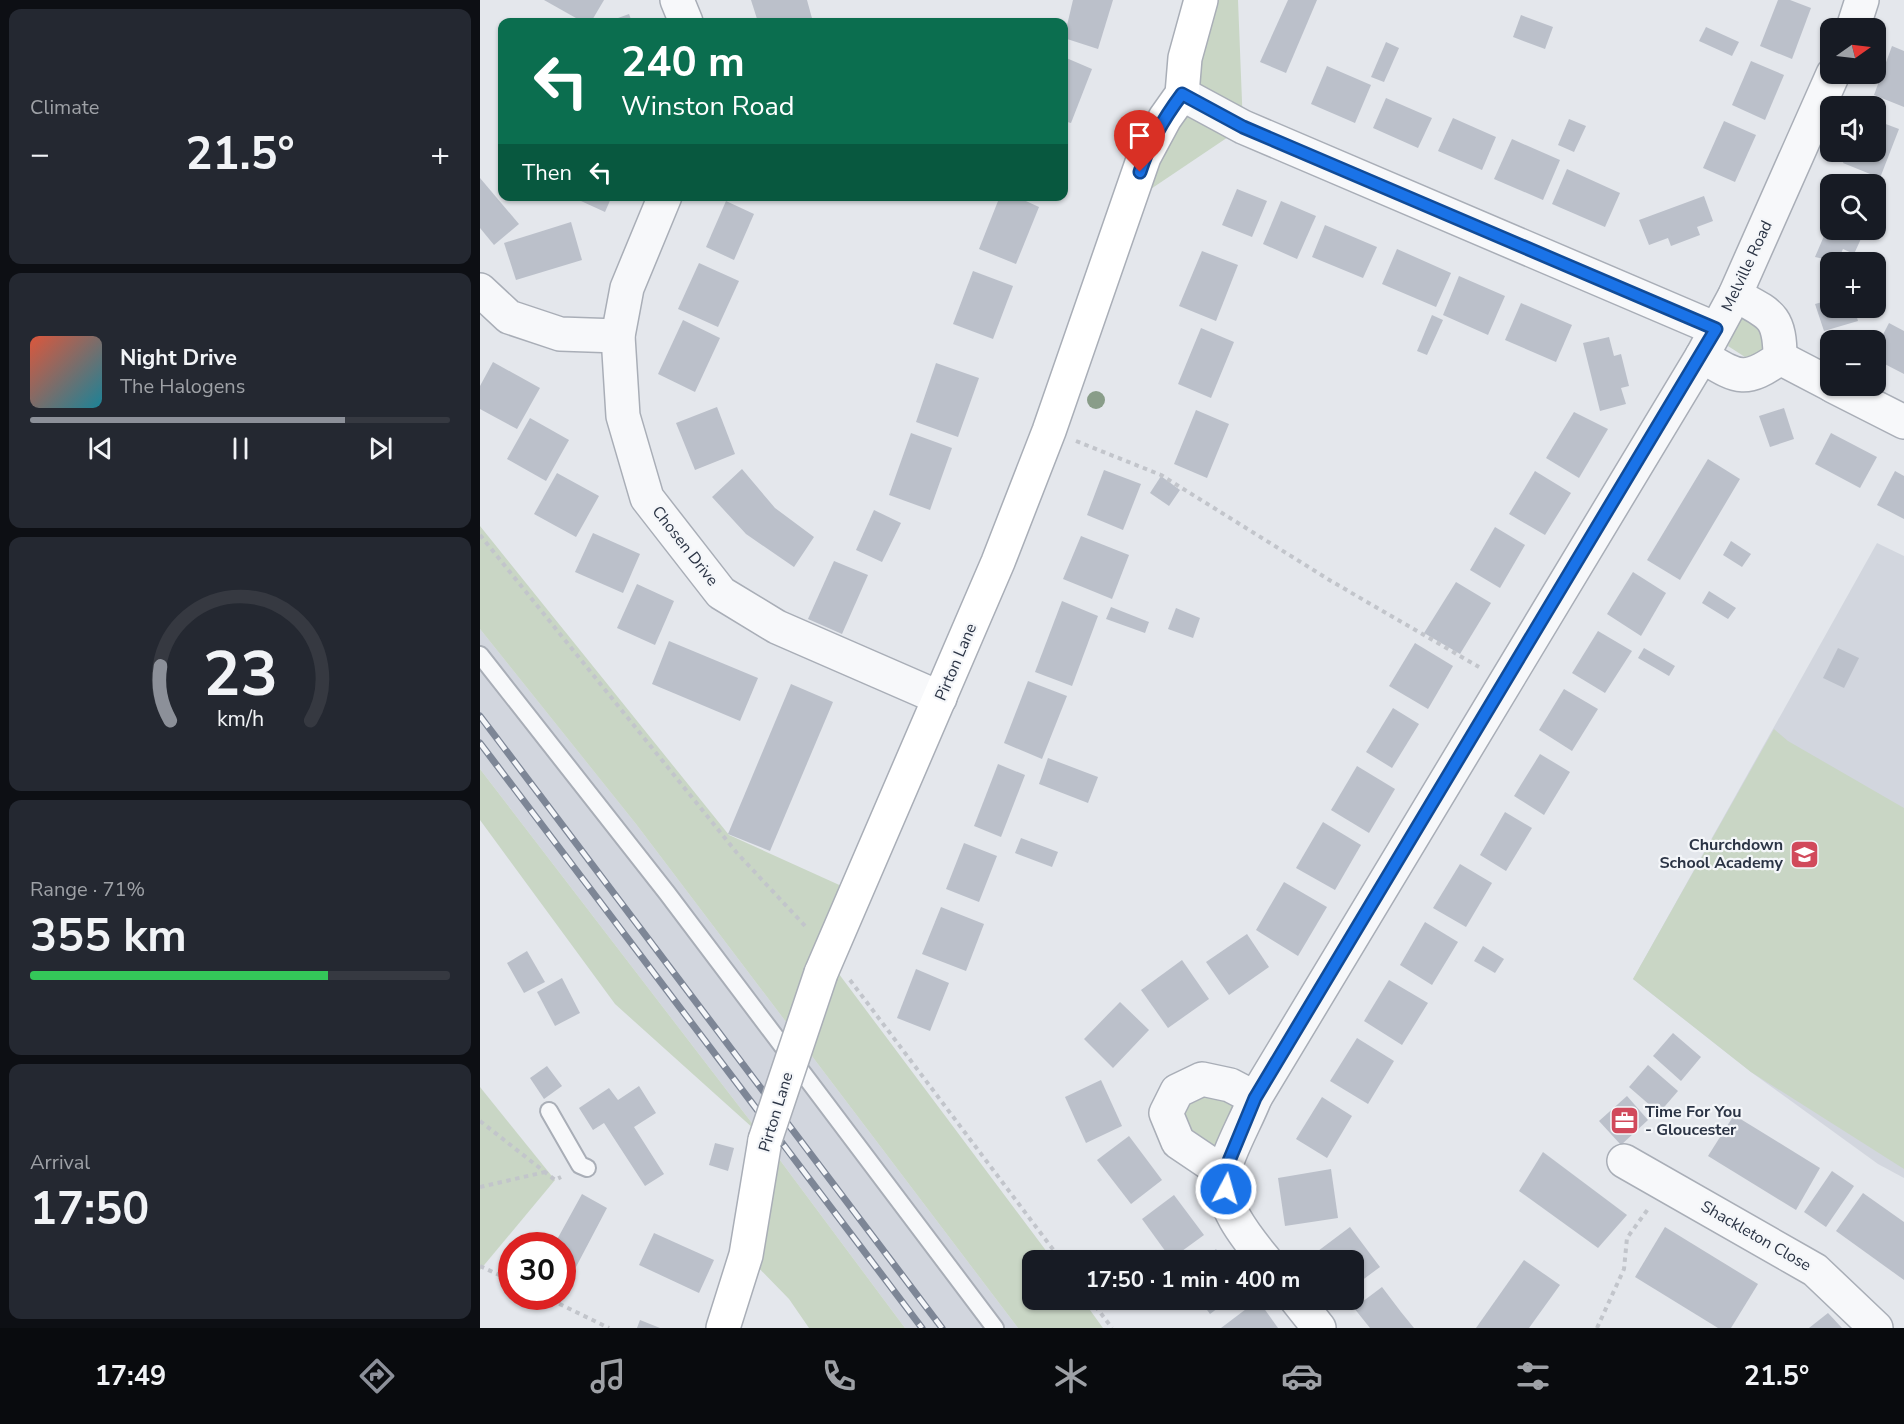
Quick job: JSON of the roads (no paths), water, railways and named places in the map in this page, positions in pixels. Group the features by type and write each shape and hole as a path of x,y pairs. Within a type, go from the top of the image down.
{"street":[{"path":"677,0 684,18"},
{"path":"1201,0 1185,58 1182,94 1243,127 1709,343 1734,376 1760,373 1780,358"},
{"path":"1856,18 1862,0"},
{"name":"Melville Road","path":"1257,1250 1228,1205 1224,1173 1255,1098 1709,343 1735,295 1829,84"},
{"name":"Pirton Lane","path":"723,1328 746,1255 765,1140 825,962 998,562 1049,431 1144,157 1165,117 1182,94"},
{"name":"Chosen Drive","path":"663,201 627,288 618,336 623,416 647,498 721,593 777,627 940,698"},
{"path":"480,290 509,317 560,334 618,336"},
{"path":"1735,295 1769,313 1780,333 1780,358"},
{"path":"1780,358 1820,379"},
{"path":"1853,396 1904,422"},
{"path":"1224,1173 1178,1142 1166,1113 1177,1090 1202,1079 1230,1085 1255,1098"},
{"name":"Shackleton Close","path":"1624,1161 1815,1270 1876,1328"},
{"path":"1305,1310 1319,1328"}],"lane":[{"path":"480,656 667,893 995,1328"},
{"path":"549,1111 584,1167"}],"railway":[{"path":"480,716 942,1328"},
{"path":"480,743 922,1328"}],"place":[{"name":"Churchdown School Academy","path":"1804,854"},
{"name":"Time For You - Gloucester","path":"1624,1121"}]}
